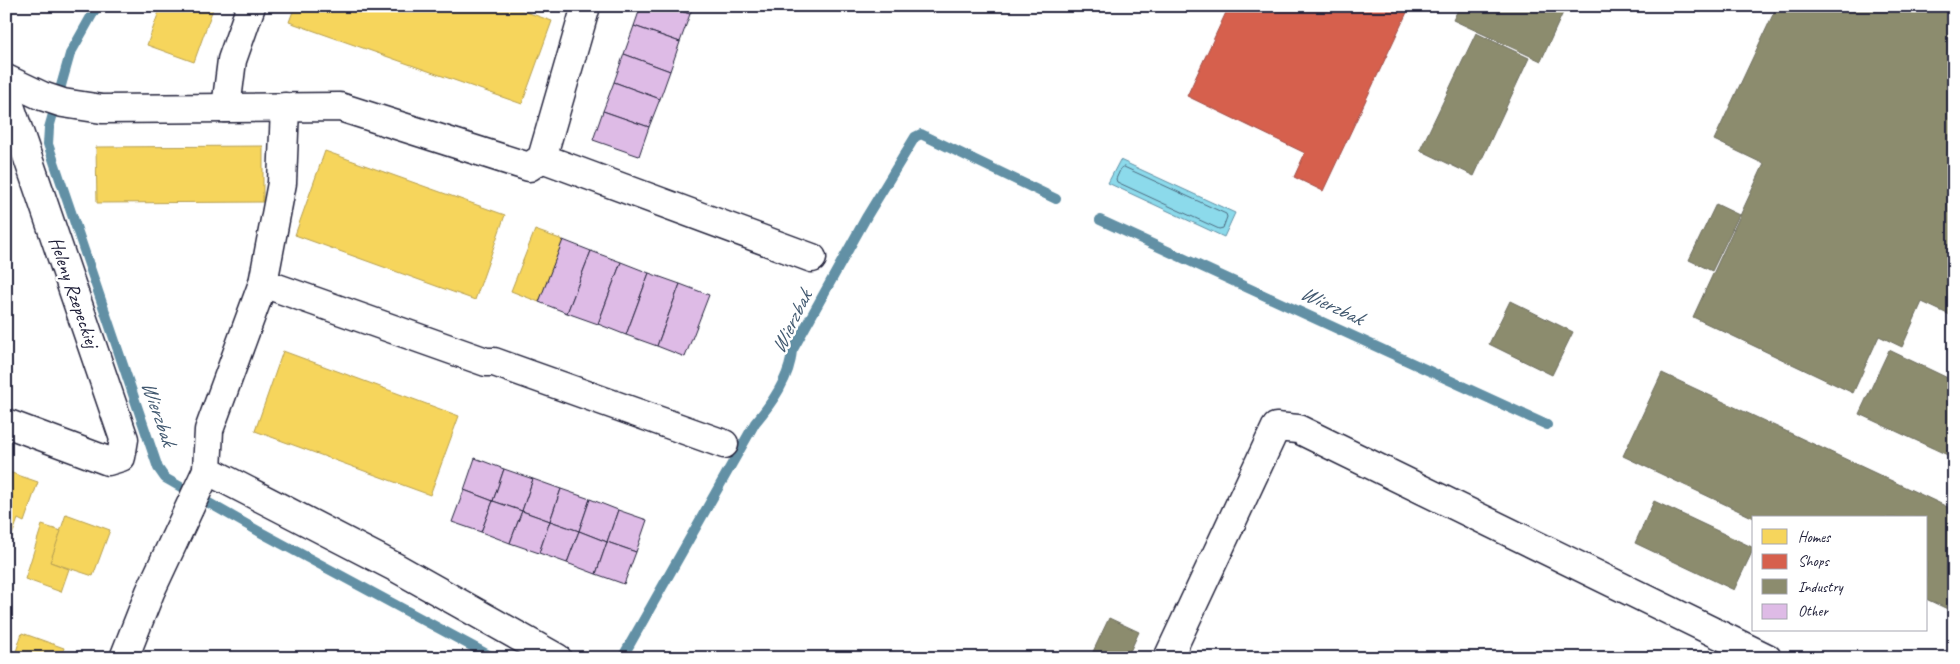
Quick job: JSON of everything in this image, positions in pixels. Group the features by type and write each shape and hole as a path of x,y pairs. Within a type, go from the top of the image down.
{"street":[{"path":"226,108 232,60 251,6"},
{"path":"6,79 52,100 102,109 340,108 529,167 542,158 586,6"},
{"name":"Heleny Rzepeckiej","path":"6,94 124,439 121,457 108,461 6,423"},
{"path":"124,658 150,592 201,485 209,430 263,283 282,183 285,107"},
{"path":"542,158 812,258"},
{"path":"263,283 486,362 494,362 724,444"},
{"path":"1168,658 1276,427 1298,429 1768,658"},
{"path":"201,485 395,568 557,658"}],"water":[{"path":"1120,160 1235,213 1224,237 1108,183"}],"building: Homes":[{"path":"161,6 214,6 194,62 147,45"},
{"path":"295,6 509,6 552,21 522,104 289,22"},
{"path":"263,146 263,202 97,203 96,147"},
{"path":"325,151 505,215 475,300 295,235"},
{"path":"535,230 563,240 539,302 511,291"},
{"path":"283,351 459,416 430,495 255,431"},
{"path":"6,471 38,482 24,522 18,519 8,546 6,545"},
{"path":"66,514 110,530 93,576 50,562"},
{"path":"42,525 61,531 50,562 69,569 61,592 25,579"},
{"path":"22,633 64,648 61,658 14,658"}],"building: Shops":[{"path":"1229,6 1410,6 1323,191 1294,177 1305,153 1187,96"}],"building: Industry":[{"path":"1460,6 1566,6 1541,61 1453,20"},
{"path":"1777,6 1954,6 1954,317 1922,302 1902,347 1879,336 1853,393 1693,317 1764,164 1714,140"},
{"path":"1476,33 1529,58 1474,176 1420,150"},
{"path":"1716,204 1739,215 1712,271 1689,260"},
{"path":"1510,301 1573,332 1552,375 1489,344"},
{"path":"1889,350 1954,381 1954,458 1859,414"},
{"path":"1662,373 1954,510 1954,612 1928,600 1928,516 1752,517 1623,456"},
{"path":"1654,501 1752,547 1752,552 1734,590 1635,543"},
{"path":"1109,618 1139,632 1127,658 1090,658"}],"building: Other":[{"path":"641,6 667,6 690,14 680,42 634,26"},
{"path":"667,6 693,6 690,14"},
{"path":"634,26 680,42 670,71 624,54"},
{"path":"624,54 670,71 660,99 614,82"},
{"path":"614,82 660,99 649,127 603,111"},
{"path":"603,111 649,127 639,156 593,140"},
{"path":"563,240 591,251 567,313 539,302"},
{"path":"591,251 621,262 598,324 567,313"},
{"path":"621,262 649,273 626,335 598,324"},
{"path":"649,273 680,284 657,346 626,335"},
{"path":"680,284 709,295 685,357 657,346"},
{"path":"475,458 504,469 493,501 464,490"},
{"path":"504,469 533,479 522,511 493,501"},
{"path":"533,479 561,489 550,521 522,511"},
{"path":"561,489 590,499 579,531 550,521"},
{"path":"464,490 493,501 481,532 452,522"},
{"path":"590,499 618,510 607,542 579,531"},
{"path":"493,501 522,511 510,543 481,532"},
{"path":"618,510 647,520 636,552 607,542"},
{"path":"522,511 550,521 539,553 510,543"},
{"path":"550,521 579,531 567,563 539,553"},
{"path":"579,531 607,542 596,574 567,563"},
{"path":"607,542 636,552 624,584 596,574"}],"waterway":[{"name":"Wierzbak","path":"97,6 70,54 49,128 48,144 158,468 165,478 260,532 494,658"},
{"name":"Wierzbak","path":"622,658 755,423 779,390 788,371 792,351 867,216 915,137 921,134 1056,199"},
{"name":"Wierzbak","path":"1100,220 1547,425"}]}
